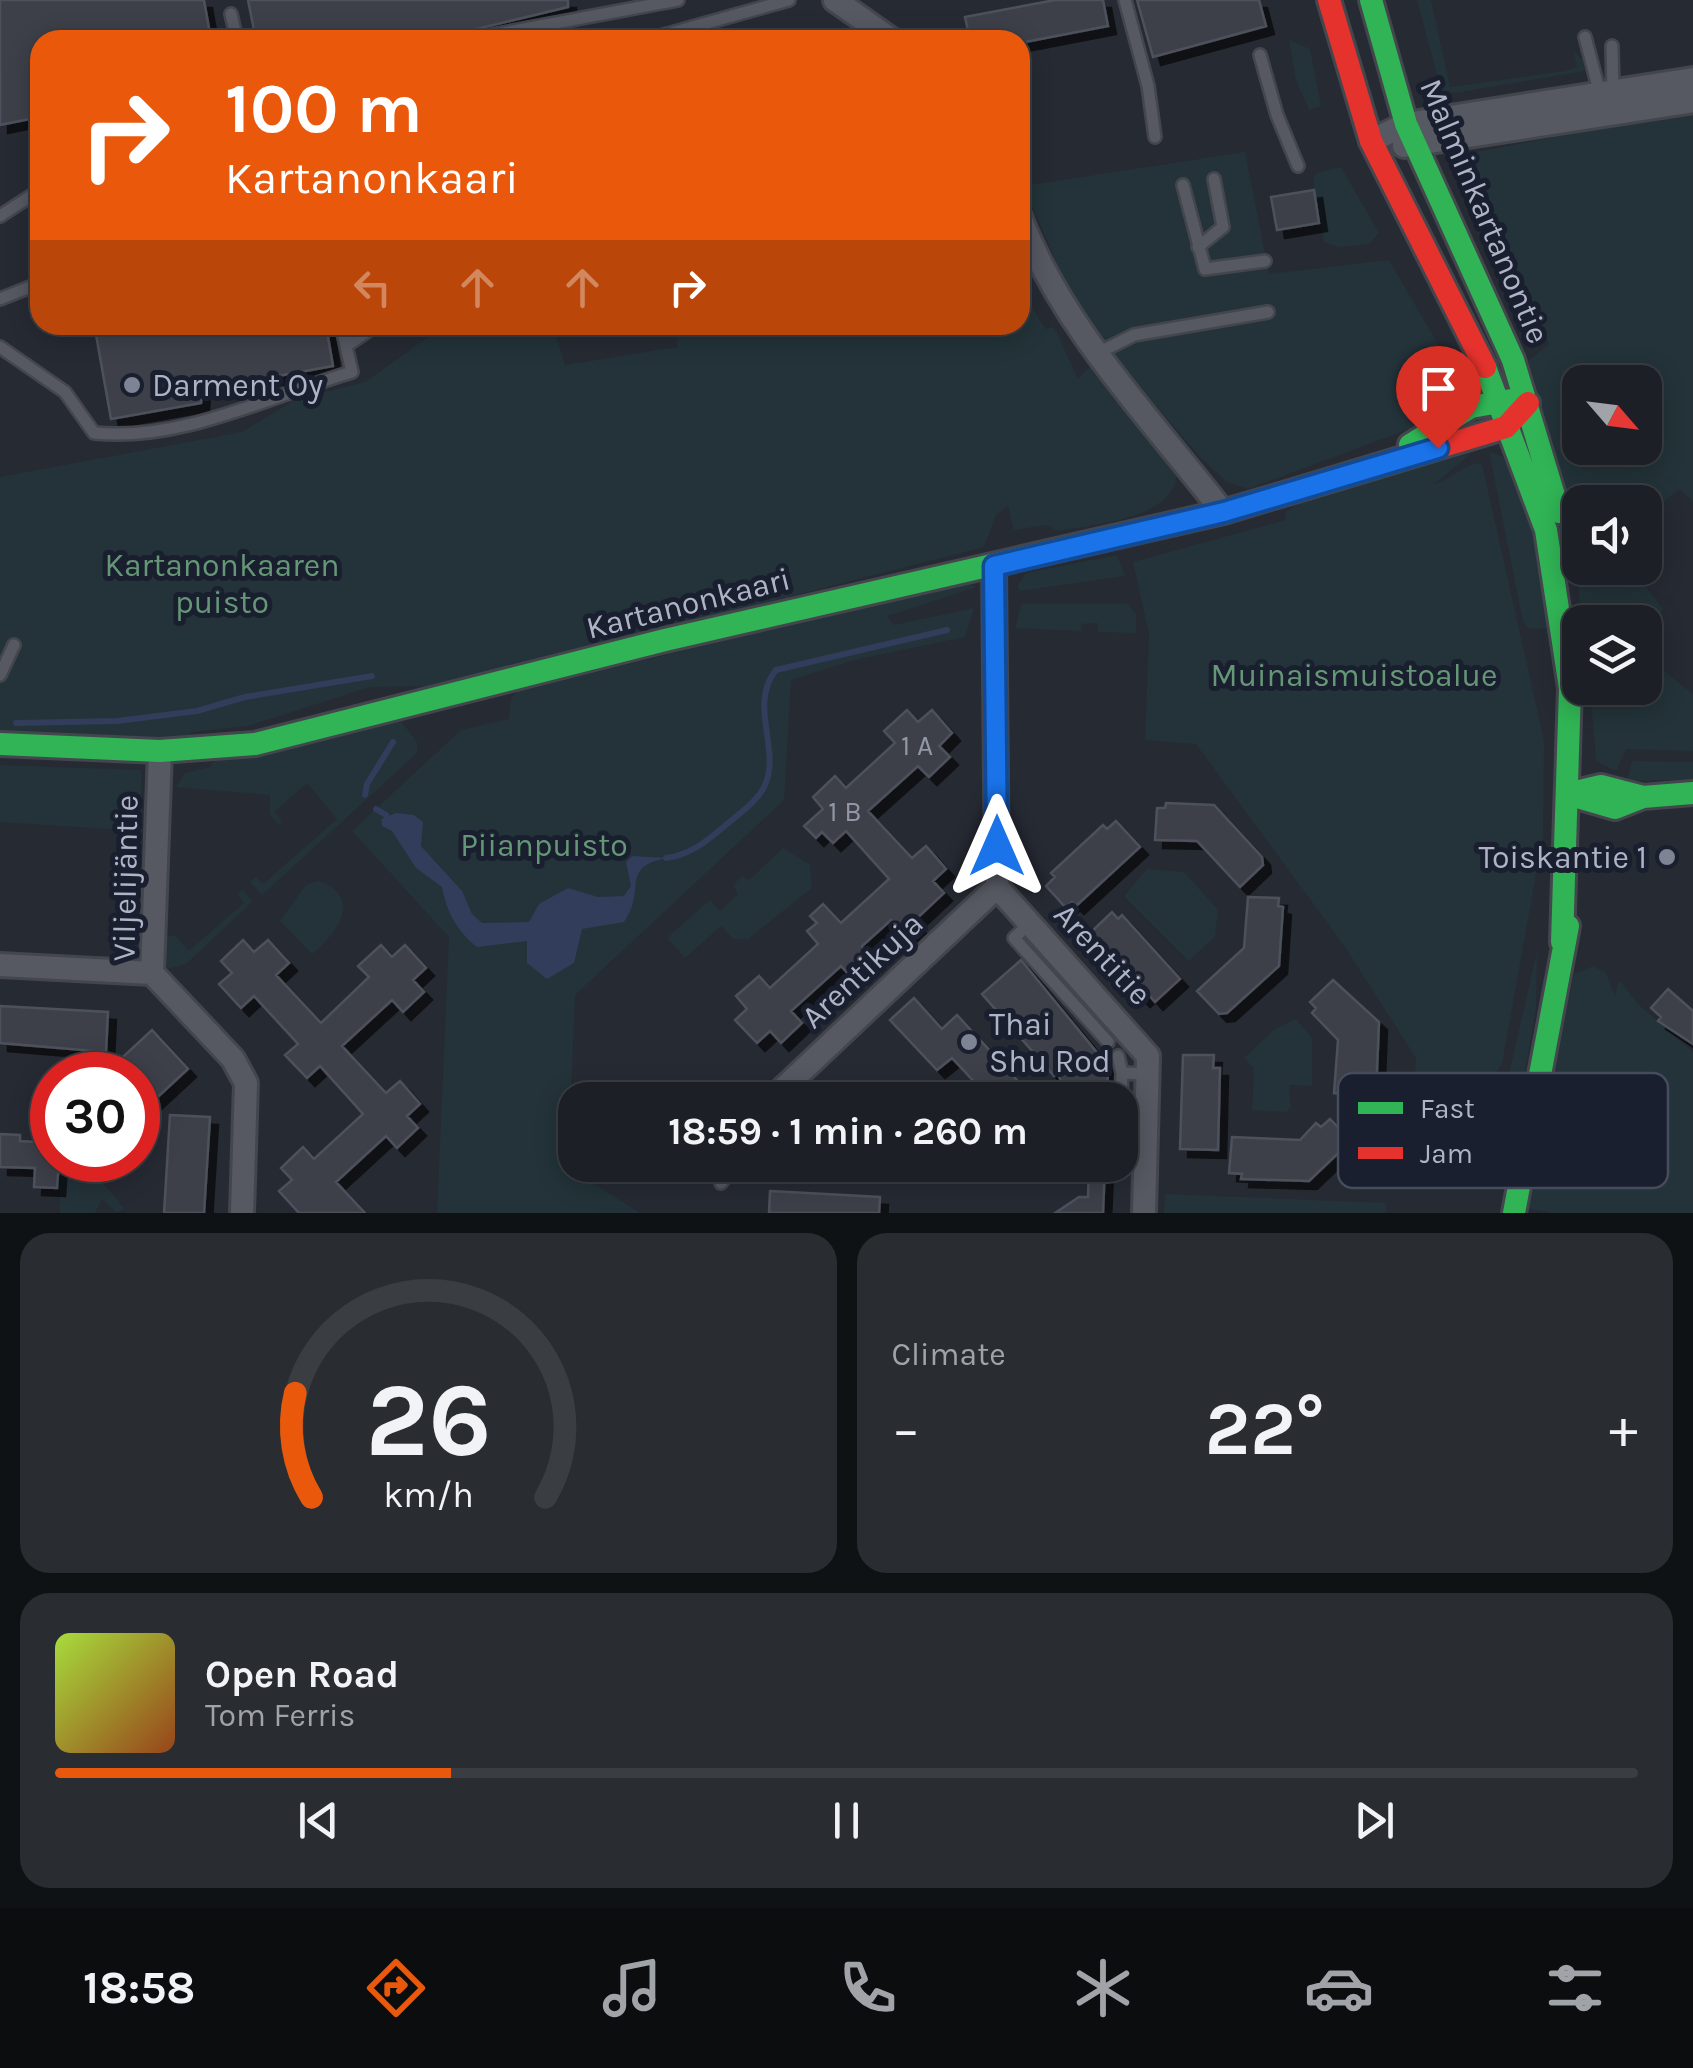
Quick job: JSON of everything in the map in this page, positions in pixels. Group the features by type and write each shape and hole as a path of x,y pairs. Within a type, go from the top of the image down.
{"main road":[{"name":"Malminkartanontie","path":"1329,0 1370,141 1462,317 1546,530 1561,609 1580,795"},
{"name":"Malminkartanontie","path":"1371,0 1406,124 1478,277 1528,403 1565,534 1572,605"},
{"path":"1495,397 1528,403"},
{"name":"Kartanonkaari","path":"1383,461 1495,397"},
{"path":"1506,426 1528,403"},
{"name":"Kartanonkaari","path":"0,744 160,750 255,744 666,640 1224,512 1506,426"},
{"name":"Malminkartanontie","path":"1539,1073 1562,942 1580,795 1580,705"},
{"path":"1580,795 1630,808 1643,797 1693,794"},
{"name":"Malminkartanontie","path":"1514,1213 1518,1188"}],"street":[{"path":"834,0 878,30"},
{"path":"1370,141 1406,124 1693,78"},
{"path":"1370,141 1416,148 1693,101"},
{"path":"1030,239 1043,267 1098,352 1224,512"},
{"path":"994,566 997,887"},
{"name":"Viljelijäntie","path":"160,750 152,972 233,1058 246,1083 242,1213"},
{"name":"Arentitie","path":"997,887 1141,1043 1150,1074 1144,1213"},
{"name":"Arentikuja","path":"790,1082 997,887"},
{"path":"0,964 152,972"}],"lane":[{"path":"519,30 678,0"},
{"path":"682,30 789,0"},
{"path":"1125,0 1155,137"},
{"path":"232,14 235,30"},
{"path":"1585,36 1606,90"},
{"path":"1609,116 1606,90 1612,46"},
{"path":"1260,55 1277,115 1298,166"},
{"path":"1198,247 1224,227 1214,179"},
{"path":"1183,185 1205,269 1265,261"},
{"path":"0,216 30,196"},
{"path":"0,300 30,287"},
{"path":"1098,352 1134,334 1268,312"},
{"path":"0,348 65,392 94,432 126,436 252,407 352,372 343,335"},
{"path":"346,346 362,335"},
{"path":"0,675 14,646"},
{"path":"1030,923 1014,938 1108,1042"},
{"path":"1118,1056 1122,1082"},
{"path":"1122,1074 1150,1074"}],"green space":[{"path":"1417,0 1431,0 1450,87 1565,71 1577,67 1574,52 1583,60 1585,71 1455,93 1441,90"},
{"path":"1289,40 1310,49 1321,106 1309,110 1296,80"},
{"path":"1693,110 1693,501 1679,489 1662,504 1662,485 1565,485 1528,361 1549,344 1544,333 1532,339 1517,285 1523,285 1465,179 1471,153"},
{"path":"1245,152 1269,274 1389,260 1451,367 1460,405 1436,419 1248,489 1227,482 1202,459 1105,348 1063,277 1030,202 1030,185"},
{"path":"1341,167 1379,233 1369,244 1339,247 1324,242 1313,179 1317,173"},
{"name":"Kartanonkaaren puisto","path":"1030,303 1045,329 1053,327 1057,333 1078,379 1093,364 1177,472 1173,488 1163,500 1131,516 1059,531 1045,525 1014,530 1008,506 996,515 984,547 440,686 370,687 248,726 191,732 189,738 0,731 0,477 242,432 296,399 365,382 431,335 556,335 565,365 677,347 676,335 1030,335"},
{"path":"1489,451 1507,459 1527,506 1551,629 1528,628 1523,622"},
{"name":"Muinaismuistoalue","path":"1472,453 1434,484 1475,464 1481,463 1483,468 1544,741 1543,835 1502,1064 1495,1073 1415,1073 1416,1058 1345,947 1196,744 1145,740 1149,634 1133,562 1286,520 1285,512 1307,499"},
{"path":"1117,555 1125,576 1020,591 1017,586 1026,573"},
{"name":"Piianpuisto","path":"966,582 977,587 887,616 894,625 974,608 965,637 854,660 791,680 784,800 575,995 571,1082 558,1082 558,1182 591,1182 640,1213 437,1213 449,937 352,831 461,730 509,719 511,698 518,691"},
{"path":"1578,585 1644,585 1660,605 1580,605"},
{"path":"1021,604 1127,604 1136,614 1136,633 1098,632 1098,623 1081,624 1081,631 1015,628"},
{"path":"1662,669 1693,694 1693,751 1626,749 1616,771 1596,761 1591,705 1662,705"},
{"path":"401,721 417,742 417,753 262,895 250,882 256,877 263,884 337,819 307,783 275,811 282,822 278,825 270,814 270,795 176,787 185,773 211,767 212,762"},
{"path":"1632,761 1693,762 1693,780 1627,781"},
{"path":"0,765 141,770 142,831 0,822"},
{"path":"783,848 810,865 812,888 748,939 733,939 721,926 685,958 667,938 710,900 720,911 738,894 733,885 742,876 749,880"},
{"path":"1147,869 1184,872 1218,910 1215,936 1189,961 1124,896"},
{"path":"318,881 332,887 343,905 337,926 312,954 280,921 306,885"},
{"path":"242,889 253,901 186,964 167,969 165,935 175,936 189,951 244,903 238,894"},
{"path":"1537,952 1536,1009 1525,1073 1509,1073"},
{"path":"1593,966 1606,973 1615,996 1619,980 1638,1004 1693,1052 1693,1213 1551,1213 1525,1208 1529,1188 1668,1188 1668,1073 1553,1073 1574,974"},
{"path":"1296,1019 1312,1038 1312,1086 1289,1085 1291,1107 1287,1112 1252,1110 1254,1068 1244,1058 1274,1030"},
{"path":"59,1182 102,1182 124,1208 117,1213 102,1199 95,1213 60,1213"},
{"path":"1165,1194 1386,1203 1386,1213 1164,1213"}],"water":[{"path":"396,813 414,815 423,822 421,846 462,891 472,914 482,923 529,922 539,904 568,888 598,897 624,896 631,886 626,862 632,856 666,858 652,862 638,874 634,900 624,922 582,929 574,963 547,979 527,963 527,941 477,947 464,935 450,913 442,887 416,868 392,831 382,826 381,819"}],"building":[{"path":"0,0 204,0 209,30 30,30 30,119 0,125"},
{"path":"248,0 568,0 568,7 473,30 254,30"},
{"path":"1055,0 1103,0 1108,26 1030,41 1030,30 968,30 965,17"},
{"path":"1137,0 1259,0 1266,26 1153,57"},
{"path":"1314,190 1319,223 1277,230 1271,197"},
{"path":"96,335 328,335 333,366 202,390 201,403 111,419"},
{"path":"907,710 918,722 932,710 952,733 939,746 950,757 929,777 918,766 868,811 912,858 926,846 946,869 933,881 944,893 914,921 922,930 911,940 891,920 862,946 873,958 852,978 841,966 791,1011 802,1023 781,1043 770,1031 757,1043 735,1020 747,1009 736,996 759,976 770,988 818,944 807,931 817,923 810,916 823,904 841,923 889,879 846,831 833,843 822,832 816,838 804,826 823,809 813,797 835,776 846,788 895,743 884,731"},
{"path":"1166,803 1214,805 1262,857 1263,865 1240,887 1197,841 1155,840 1157,808 1165,808"},
{"path":"1116,821 1140,847 1076,906 1072,902 1066,908 1046,886 1055,877 1051,873 1103,825 1107,829"},
{"path":"1248,897 1279,898 1278,906 1283,907 1279,966 1227,1013 1219,1014 1197,991 1244,948"},
{"path":"1112,912 1118,919 1122,915 1180,979 1155,1002 1148,994 1142,999 1094,946 1097,943 1089,934"},
{"path":"243,940 254,952 268,940 289,963 276,975 321,1023 369,977 358,966 381,945 392,957 405,945 426,968 413,980 424,992 403,1012 392,1000 342,1046 386,1093 400,1081 420,1104 407,1116 418,1128 397,1148 386,1136 336,1182 365,1213 299,1213 279,1191 292,1180 281,1168 303,1147 314,1159 363,1114 320,1066 307,1078 285,1055 298,1044 254,996 241,1008 219,984 232,973 221,961"},
{"path":"1021,960 1108,1066 1108,1082 1061,1082 982,994"},
{"path":"1333,980 1379,1022 1377,1073 1338,1073 1338,1093 1334,1093 1338,1040 1312,1013 1316,1008 1310,1002"},
{"path":"1668,989 1693,1011 1693,1044 1658,1021 1661,1017 1651,1008"},
{"path":"914,998 942,1029 957,1015 1019,1082 974,1082 952,1058 937,1070 890,1020"},
{"path":"0,1006 108,1012 106,1052 0,1043"},
{"path":"152,1030 188,1069 160,1095 160,1052 128,1052"},
{"path":"1183,1055 1214,1055 1213,1068 1220,1068 1218,1150 1180,1149"},
{"path":"170,1115 210,1117 204,1213 164,1213"},
{"path":"1330,1119 1338,1127 1338,1153 1309,1181 1241,1179 1242,1174 1229,1173 1232,1137 1300,1140 1316,1123 1321,1127"},
{"path":"0,1134 20,1135 20,1141 30,1142 30,1168 0,1167"},
{"path":"34,1182 57,1182 57,1188 34,1187"},
{"path":"1088,1182 1104,1182 1103,1213 1055,1213 1079,1197 1088,1197"},
{"path":"770,1191 880,1197 879,1213 769,1213"}],"waterway":[{"path":"666,858 706,841 762,791 770,757 765,697 776,670 947,630"},
{"path":"16,723 117,721 197,711 245,697 372,676"},
{"path":"365,795 367,784 393,742"},
{"path":"376,809 386,815"}],"traffic: fast":[{"path":"1371,0 1406,124 1513,360 1559,512"},
{"path":"1485,367 1546,530 1570,688 1562,942"},
{"path":"1410,445 1471,407 1511,400"},
{"path":"0,744 160,751 255,744 665,640 1223,512 1307,487"},
{"path":"1567,794 1601,786 1643,797 1693,793"},
{"path":"1567,794 1615,808 1643,797"},
{"path":"1540,1073 1568,926"},
{"path":"1514,1213 1519,1188"}],"traffic: jam":[{"path":"1329,0 1371,141 1485,367"},
{"path":"1307,487 1506,427 1528,403"}],"place":[{"name":"Darment Oy","path":"132,385"},
{"name":"Toiskantie 1","path":"1667,857"},
{"name":"Thai Shu Rod","path":"969,1042"}],"route":[{"path":"997,846 994,566 1224,512 1383,461 1438,448"}]}
